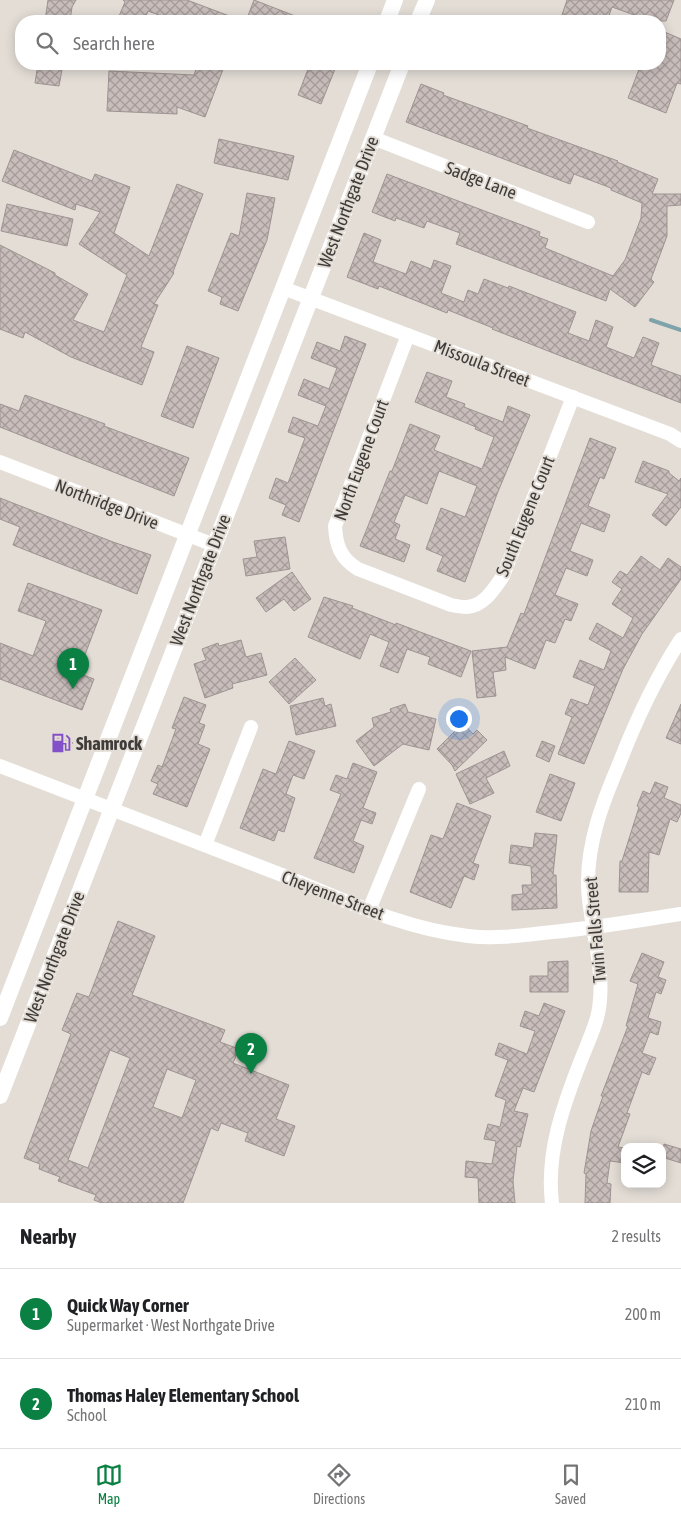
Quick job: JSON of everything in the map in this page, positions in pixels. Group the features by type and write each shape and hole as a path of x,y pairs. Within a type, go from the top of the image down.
{"main road":[{"path":"389,15 395,0"},
{"path":"421,15 427,0"},
{"name":"West Northgate Drive","path":"0,1018 368,70"},
{"name":"West Northgate Drive","path":"0,1096 400,70"}],"street":[{"name":"Sadge Lane","path":"373,138 588,222"},
{"name":"Missoula Street","path":"283,288 670,434 681,441"},
{"name":"North Eugene Court","path":"396,584 349,564 340,553 336,542 335,526 408,335"},
{"name":"South Eugene Court","path":"396,584 451,605 467,607 478,604 492,592 503,576 573,397"},
{"name":"Northridge Drive","path":"0,462 214,545"},
{"name":"Twin Falls Street","path":"552,1203 552,1162 558,1126 564,1105 597,1019 601,998 588,888 589,859 593,832 635,723 660,672 681,639"},
{"path":"205,845 251,727"},
{"name":"Cheyenne Street","path":"0,766 112,808 369,910 414,926 443,933 508,937 681,914"},
{"path":"369,910 419,789"}],"building":[{"path":"48,0 76,0 72,7 71,15 46,15"},
{"path":"123,0 187,0 227,15 159,15 148,11 146,15 120,15 125,2"},
{"path":"254,0 293,15 248,15"},
{"path":"567,0 674,0 666,21 666,15 634,15 612,7 609,15 562,15"},
{"path":"666,33 681,39 681,84 677,83 666,113 628,98 639,70 666,70"},
{"path":"37,70 62,70 59,86 35,83"},
{"path":"196,70 223,70 205,117 177,107 177,114 107,111 109,71 194,75"},
{"path":"308,70 335,70 321,104 298,95"},
{"path":"421,84 444,93 443,95 618,161 658,179 652,194 681,194 681,205 667,206 667,236 651,279 654,282 635,307 610,289 606,301 456,244 460,233 427,221 424,228 396,218 395,221 372,212 387,174 540,232 539,236 548,239 545,248 613,276 625,260 641,218 642,203 611,190 611,188 574,174 570,184 406,122"},
{"path":"219,139 294,156 288,180 214,163"},
{"path":"14,150 92,181 95,174 130,187 114,233 149,256 177,184 203,194 174,273 154,304 158,305 141,347 154,352 142,385 71,357 25,332 23,338 0,329 0,245 55,273 55,275 88,294 73,320 104,332 127,275 79,244 100,212 76,204 75,210 2,181"},
{"path":"247,193 275,198 267,240 238,311 220,304 222,297 208,291 231,233 239,236"},
{"path":"7,204 73,219 67,246 1,231"},
{"path":"364,233 381,240 373,262 406,274 411,261 431,269 434,260 451,266 441,293 464,302 468,290 478,294 484,279 508,288 509,286 576,312 568,333 589,341 596,320 613,327 606,347 634,358 643,337 659,343 651,365 681,376 681,403 448,310 447,313 379,286 378,289 347,277"},
{"path":"345,336 366,344 299,522 282,515 286,505 269,498 276,478 288,483 305,438 288,432 293,417 318,426 326,406 298,395 304,379 329,389 337,368 311,358 317,342 340,351"},
{"path":"187,346 219,358 193,428 161,416"},
{"path":"427,372 452,381 446,397 465,404 464,407 503,422 508,406 530,415 497,494 465,582 437,571 443,556 426,549 441,508 465,517 477,486 439,471 427,504 405,495 394,522 400,525 395,539 410,545 404,562 360,546 410,424 440,436 434,450 482,469 494,437 475,429 476,427 415,402"},
{"path":"25,395 105,424 104,426 189,458 174,496 0,427 0,404 19,411"},
{"path":"590,438 616,448 604,479 600,477 588,506 610,515 604,532 581,523 570,551 593,560 587,576 566,568 555,595 578,604 571,621 565,619 555,643 546,640 535,669 505,657 506,670 493,672 496,696 477,698 472,651 507,647 521,613 524,614"},
{"path":"643,461 669,471 679,481 681,478 681,507 666,526 652,515 668,494 635,482"},
{"path":"0,498 151,555 137,594 13,545 20,527 0,519"},
{"path":"285,537 290,569 246,576 243,559 257,557 254,541"},
{"path":"641,556 660,570 668,558 681,567 681,579 642,634 623,669 584,764 558,754 572,717 565,714 571,699 588,705 595,686 573,677 580,660 604,670 611,651 589,639 597,623 623,638 633,618 612,604 622,589 612,582 620,571 627,575"},
{"path":"292,572 311,599 294,611 284,599 266,612 256,598"},
{"path":"28,583 102,610 78,673 94,679 82,710 0,679 0,643 33,656 46,621 18,611"},
{"path":"324,597 353,606 352,608 396,625 396,623 471,651 461,677 428,664 430,657 407,649 398,673 380,666 389,642 370,634 360,659 308,637"},
{"path":"241,640 246,657 261,653 267,675 232,684 233,688 205,698 194,664 206,660 202,649 218,643 219,646"},
{"path":"295,658 316,680 289,704 269,682"},
{"path":"184,697 206,705 199,723 205,725 198,744 210,749 187,807 153,794 158,784 151,781 158,765 162,767 176,729 172,728"},
{"path":"323,698 325,706 331,704 336,726 296,735 290,706"},
{"path":"405,704 408,712 436,719 429,750 403,744 374,766 356,741 374,727 372,718 391,712 390,709"},
{"path":"681,704 681,744 666,738"},
{"path":"463,723 473,734 477,730 487,740 455,771 437,749"},
{"path":"63,733 73,743 61,754 51,744"},
{"path":"289,741 315,751 304,779 293,775 286,794 295,798 284,832 278,830 274,841 240,828 263,769 276,774"},
{"path":"542,741 555,746 549,762 536,756"},
{"path":"504,751 510,766 486,778 494,793 470,804 456,774"},
{"path":"353,763 377,772 363,808 376,813 372,824 361,820 353,841 364,846 354,873 314,858 341,794 330,790 336,775 347,779"},
{"path":"550,774 575,783 561,821 536,812"},
{"path":"655,782 668,787 664,798 681,805 681,813 677,822 670,819 659,855 649,852 648,892 619,892 620,861 622,861 639,807 637,806 643,791 650,794"},
{"path":"457,803 491,816 473,863 479,865 474,880 464,876 451,908 410,892 431,835 443,839"},
{"path":"535,833 557,835 553,875 556,875 557,908 512,910 512,895 523,894 522,885 532,885 531,866 509,863 511,845 533,848"},
{"path":"118,921 155,936 132,995 225,1030 220,1042 239,1049 233,1063 289,1085 276,1119 295,1126 284,1156 245,1141 248,1133 221,1123 218,1131 211,1128 183,1203 102,1203 94,1200 96,1195 58,1181 60,1177 39,1169 40,1164 24,1158 71,1034 62,1030 77,993 89,997","holes":["110,1050 130,1058 88,1168 68,1160","167,1069 196,1080 182,1118 153,1107"]},
{"path":"642,953 664,962 658,977 666,980 661,994 656,992 648,1018 661,1022 658,1035 650,1032 642,1053 656,1058 649,1075 642,1072 627,1113 630,1114 618,1147 621,1147 621,1162 610,1161 607,1183 611,1184 610,1203 585,1203 586,1174 584,1173 591,1131 603,1096 601,1096 628,1026 626,1026 638,984 630,981"},
{"path":"568,961 568,992 530,992 530,976 548,976 548,962"},
{"path":"544,1003 565,1011 534,1092 523,1088 514,1111 528,1114 520,1147 517,1146 513,1181 515,1203 479,1203 478,1178 465,1177 466,1161 492,1164 496,1141 484,1139 488,1124 500,1127 506,1100 495,1096 508,1060 495,1055 499,1043 527,1054 535,1031 520,1026 525,1011 539,1016"},
{"path":"666,1145 681,1149 681,1163 666,1158"}],"waterway":[{"path":"651,320 681,330"}],"place":[{"name":"Quick Way Corner","path":"73,689"},
{"name":"Shamrock","path":"61,743"},
{"name":"Thomas Haley Elementary School","path":"251,1074"}]}
